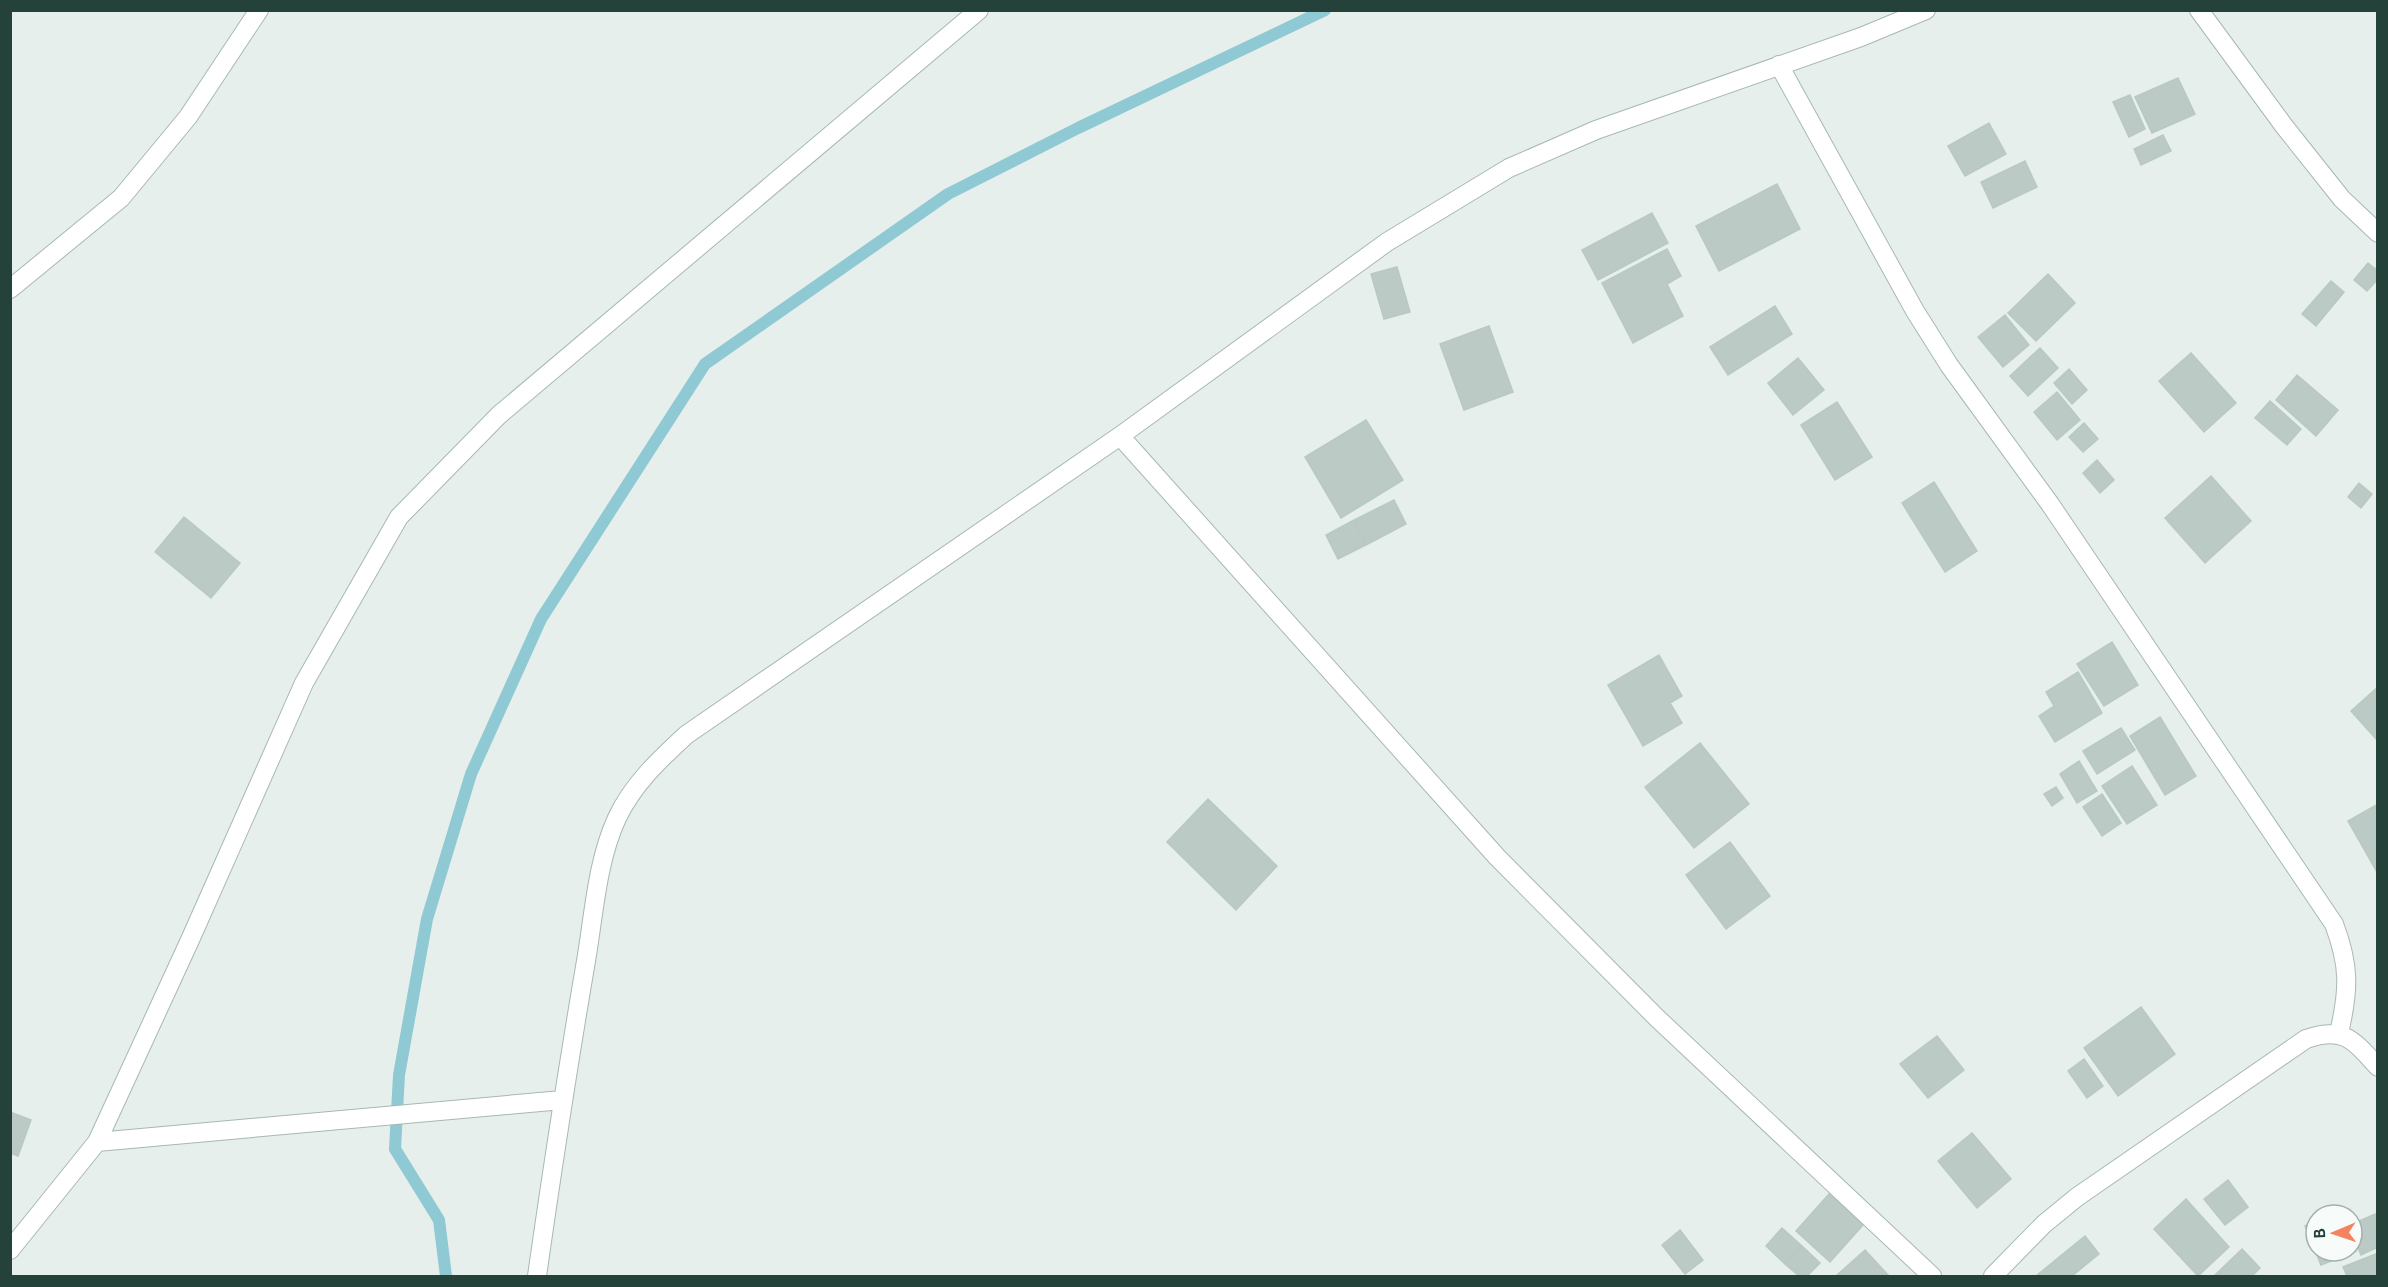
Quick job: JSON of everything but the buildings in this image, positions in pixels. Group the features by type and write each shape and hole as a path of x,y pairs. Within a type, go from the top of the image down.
{"street":[{"path":"10,289 121,198 188,117 259,10"},
{"path":"10,1250 98,1142 304,683 399,517 499,416 979,10"},
{"path":"537,1276 562,1100 603,860 616,821 629,795 648,771 686,735 1120,436 1387,242 1509,168 1596,130 1861,37 1926,10"},
{"path":"2199,10 2284,126 2342,199 2378,233"},
{"path":"1779,65 1915,311 1949,365 2050,504 2334,924 2344,951 2347,978 2346,1004 2338,1034"},
{"path":"1120,436 1497,856 1658,1019 1932,1276"},
{"path":"1994,1276 2044,1224 2077,1197 2306,1039 2322,1033 2338,1034 2358,1046 2378,1067"},
{"path":"98,1142 562,1100"}],"waterway":[{"path":"446,1276 439,1220 395,1149 399,1075 427,919 471,774 541,619 705,364 948,194 1078,128 1325,10"}]}
